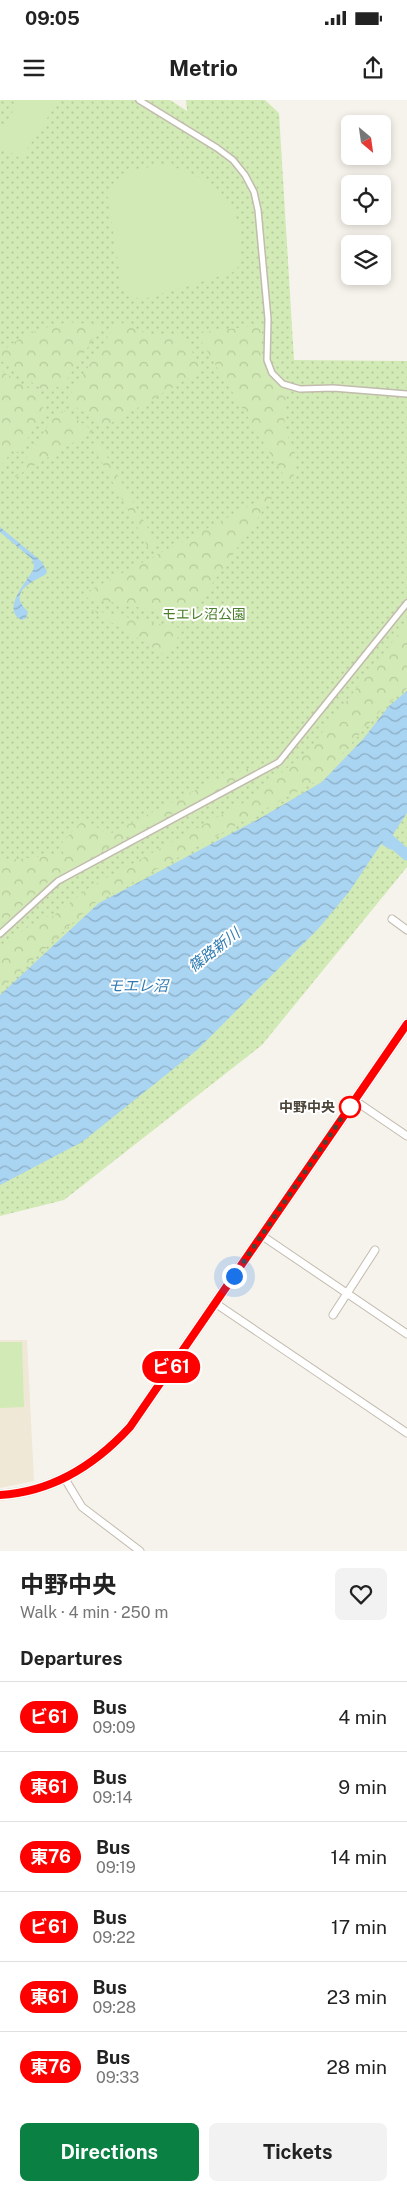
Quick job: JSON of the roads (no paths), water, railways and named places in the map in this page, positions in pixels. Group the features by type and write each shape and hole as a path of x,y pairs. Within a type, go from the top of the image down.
{"street":[{"path":"139,100 217,148 232,160 245,175 254,192 258,210 268,319 267,360 272,373 283,384 300,390 333,388 407,394"},
{"path":"0,934 58,880 279,762 407,603"},
{"path":"392,919 407,930"},
{"path":"0,1495 19,1494 65,1479 113,1446 130,1427 407,1024"},
{"path":"354,1100 407,1136"},
{"path":"262,1235 407,1334"},
{"path":"333,1315 375,1250"},
{"path":"215,1303 407,1433"},
{"path":"65,1479 82,1507 140,1551"}],"water":[{"path":"0,527 41,561 47,571 46,574 23,589 20,598 21,603 28,612 26,618 22,620 16,615 14,602 33,570 34,564 32,559 0,532"},
{"name":"モエレ沼","path":"407,691 407,813 392,836 399,842 391,850 381,844 349,892 318,929 197,1050 82,1142 0,1185 0,995 99,903 257,820 322,782 364,738 389,706"}],"waterway":[{"path":"384,835 407,855"}],"place":[{"name":"中野中央","path":"350,1107"}],"park label":[{"name":"モエレ沼公園","path":"204,614"}],"water label":[{"name":"篠路新川","path":"214,950"}]}
